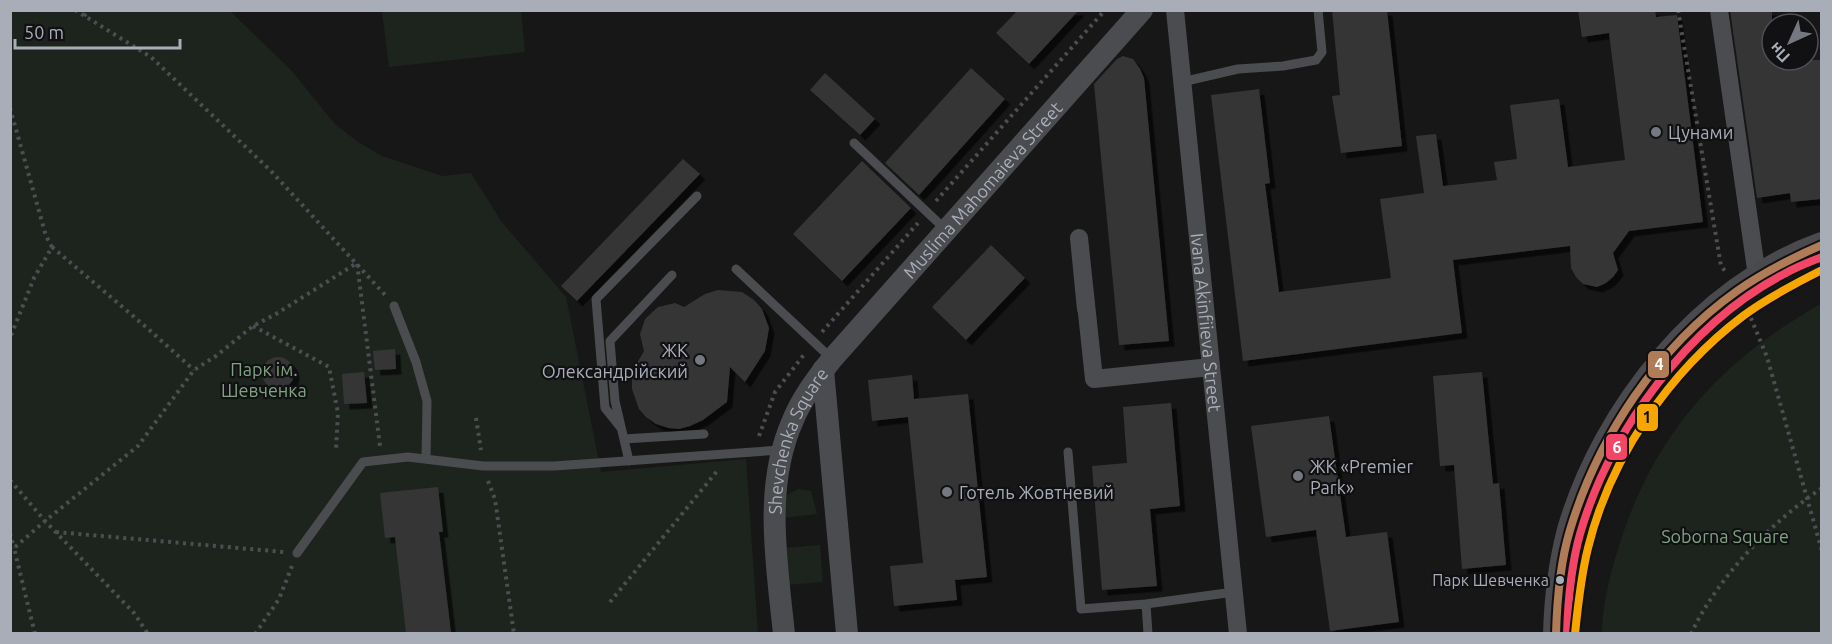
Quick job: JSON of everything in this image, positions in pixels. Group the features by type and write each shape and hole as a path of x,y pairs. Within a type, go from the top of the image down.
{"main road":[{"path":"1556,633 1557,596 1570,529 1595,465 1614,430 1658,367 1700,321 1748,282 1783,262 1821,245"}],"street":[{"name":"Muslima Mahomaieva Street","path":"828,365 1142,10"},
{"name":"Ivana Akinfiieva Street","path":"1175,10 1238,633"},
{"path":"1719,10 1748,282"},
{"path":"1086,309 1079,243 1094,379 1211,367"},
{"name":"Shevchenka Square","path":"784,633 775,547 777,480 783,450 793,420 828,365"},
{"name":"Shevchenka Square","path":"828,365 847,633"}],"lane":[{"path":"1182,82 1238,69 1283,66 1316,60 1322,52 1318,10"},
{"path":"854,143 946,230"},
{"path":"621,428 605,408 596,299 697,196"},
{"path":"736,269 828,365"},
{"path":"629,461 615,401 610,341 672,275"},
{"path":"394,306 416,362 427,401 426,459"},
{"path":"624,439 704,434"},
{"path":"297,553 363,462 408,457 483,466 554,466 783,450"},
{"path":"1068,452 1081,609 1146,604 1234,592"},
{"path":"1146,604 1148,633"}],"path":[{"path":"75,10 151,57 271,171 394,306"},
{"path":"84,16 89,10"},
{"path":"1678,10 1721,266 1748,282 1821,551"},
{"path":"10,108 46,236 52,247 194,370"},
{"path":"10,338 34,278 52,247"},
{"path":"14,548 45,520 138,446 194,370 216,356 253,326 357,263"},
{"path":"357,263 382,460"},
{"path":"253,326 329,367 338,413 336,450"},
{"path":"476,418 483,466 495,499 514,633"},
{"path":"610,602 731,454"},
{"path":"10,480 56,532 134,613 148,633"},
{"path":"1691,633 1709,602 1755,546 1821,488"},
{"path":"56,532 297,553 279,600 255,633"},
{"path":"10,533 35,633"}],"green space":[{"name":"Парк iм. Шевченка","path":"10,11 230,11 291,70 334,123 358,142 382,156 442,176 471,173 501,221 566,297 601,472 746,459 758,633 11,633"},
{"path":"382,11 521,11 525,52 389,67"},
{"name":"Soborna Square","path":"1821,304 1821,633 1602,633 1608,588 1620,543 1634,504 1652,467 1672,434 1696,403 1723,375 1753,349"},
{"path":"798,489 811,491 817,514 781,518 780,499"},
{"path":"820,545 823,582 787,585 783,548"}],"building":[{"path":"1018,10 1079,10 1029,64 996,33"},
{"path":"1332,10 1387,10 1402,146 1341,153 1332,96 1340,95"},
{"path":"1578,10 1655,10 1656,17 1677,15 1703,222 1629,231 1613,253 1618,270 1606,283 1597,287 1583,284 1576,277 1571,268 1570,246 1453,260 1462,333 1243,361 1211,95 1259,89 1270,183 1265,184 1279,292 1391,278 1380,199 1424,193 1416,136 1436,134 1443,186 1497,180 1494,162 1517,159 1510,105 1559,99 1568,167 1625,160 1609,33 1582,37"},
{"path":"1730,10 1772,10 1772,12 1760,12 1760,72 1820,72 1821,60 1821,199 1791,202 1790,193 1757,198"},
{"path":"1123,56 1133,59 1144,78 1169,341 1119,345 1094,84 1117,59"},
{"path":"971,68 1005,99 919,195 885,163"},
{"path":"825,73 875,119 860,135 810,90"},
{"path":"683,159 700,174 577,301 561,286"},
{"path":"862,161 911,208 842,281 793,234"},
{"path":"991,245 1025,278 966,340 932,307"},
{"name":"ЖК Олександрійский","path":"718,290 742,292 762,309 769,328 765,351 745,382 730,367 727,402 703,420 679,429 656,424 639,409 632,389 632,376 644,351 640,334 645,319 658,307 675,303 684,307 705,294"},
{"path":"395,349 396,369 375,370 373,351"},
{"path":"278,357 289,362 294,373 289,384 278,389 267,384 262,373 267,362"},
{"path":"364,372 367,403 344,404 342,374"},
{"path":"1482,372 1493,484 1499,483 1506,565 1462,569 1454,465 1440,466 1433,376"},
{"name":"Готель Жовтневий","path":"912,375 914,399 968,394 987,577 955,580 957,600 894,606 890,566 923,563 908,417 872,421 868,380"},
{"path":"1171,403 1180,506 1150,509 1157,586 1102,590 1092,466 1127,463 1123,407"},
{"path":"1329,416 1346,537 1387,532 1399,622 1330,631 1316,530 1266,537 1251,426"},
{"path":"438,487 443,532 439,532 451,633 406,633 395,537 385,538 380,493"}],"transit line":[{"name":"4","path":"1556,634 1560,581 1570,530 1597,461 1634,397 1657,367 1708,314 1757,278 1822,245"},
{"name":"6","path":"1567,634 1570,583 1580,534 1593,495 1632,420 1657,384 1685,351 1716,321 1749,295 1784,274 1822,257"},
{"name":"1","path":"1575,634 1583,569 1598,514 1627,450 1646,419 1667,390 1716,338 1762,303 1822,270"}],"place":[{"name":"Цунами","path":"1656,132"},
{"name":"ЖК Олександрійский","path":"700,360"},
{"name":"ЖК «Premier Park»","path":"1298,476"},
{"name":"Готель Жовтневий","path":"947,492"},
{"name":"Парк Шевченка","path":"1560,580"}]}
